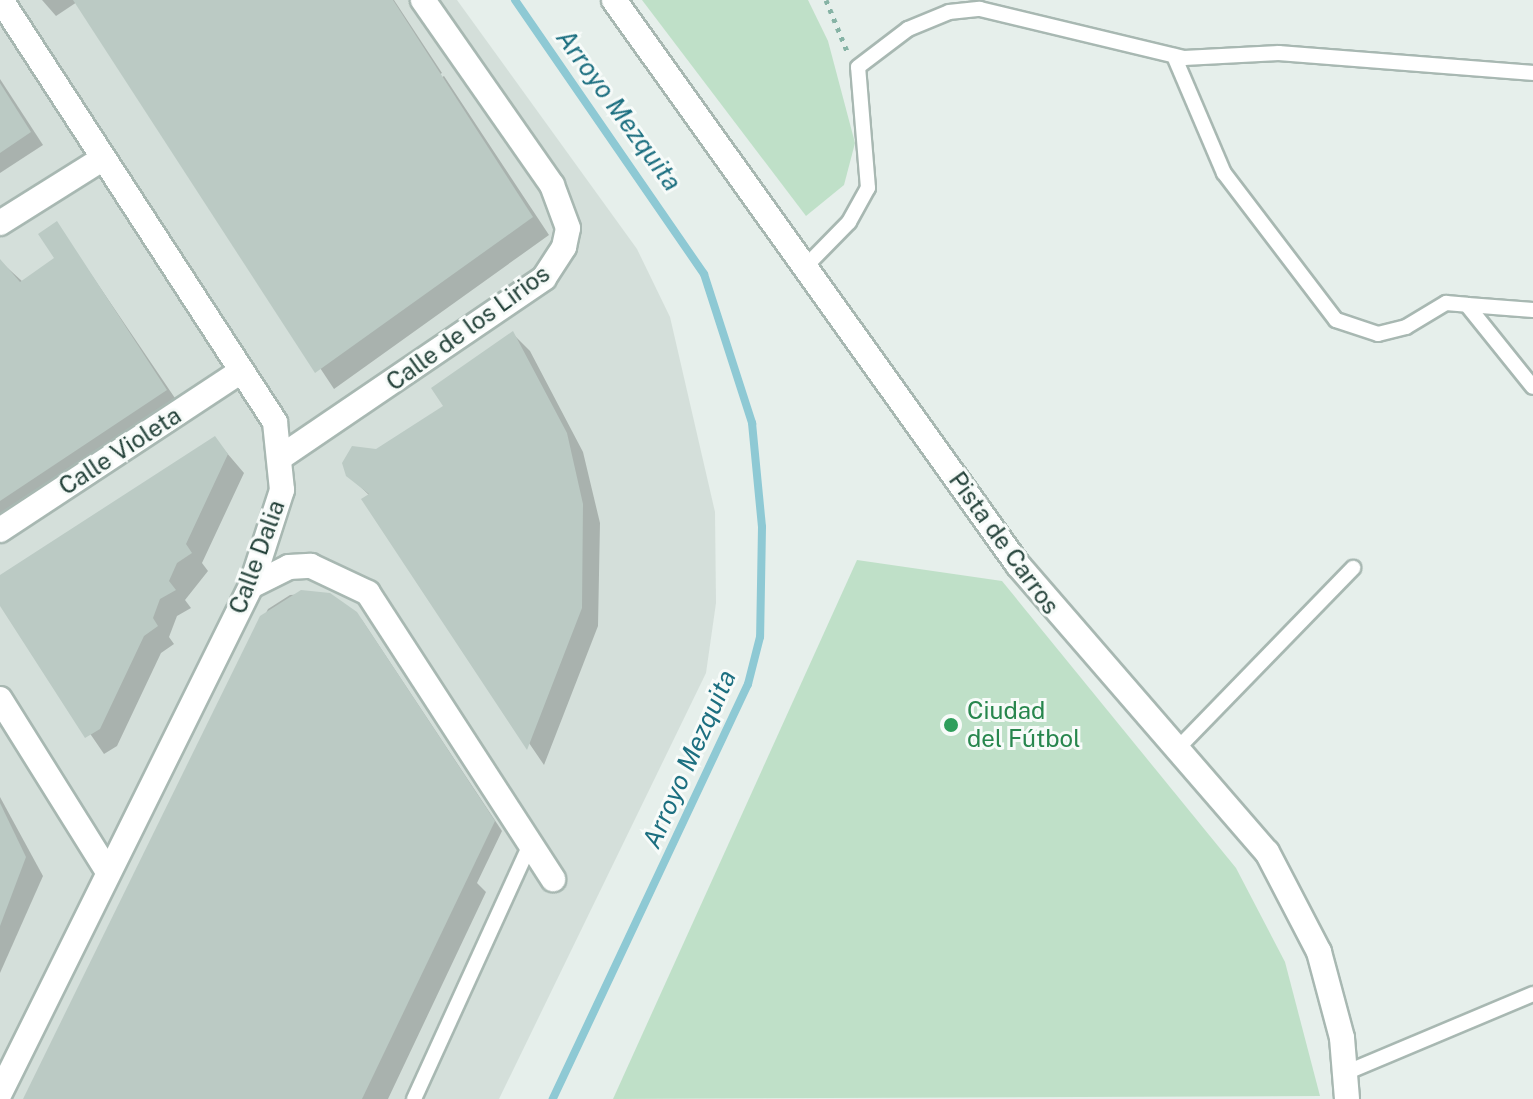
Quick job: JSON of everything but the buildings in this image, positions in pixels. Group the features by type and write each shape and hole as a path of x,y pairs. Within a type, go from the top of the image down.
{"street":[{"name":"Calle Dalia","path":"0,1093 107,870 251,586 274,526 281,457 275,422 1,0"},
{"name":"Calle de los Lirios","path":"281,457 544,278 564,247 568,228 552,185 423,0"},
{"name":"Pista de Carros","path":"614,0 1034,587 1179,747 1267,852 1295,898 1332,992 1347,1099"},
{"path":"0,223 102,159"},
{"name":"Calle Violeta","path":"0,530 240,372"},
{"path":"251,586 289,567 311,566 368,593 553,879"},
{"path":"0,699 107,870"}],"lane":[{"path":"805,267 849,222 868,188 856,76 864,59 908,29 966,9 1174,56 1225,61 1279,53 1533,73"},
{"path":"1174,56 1224,173 1336,320 1378,334 1406,327 1446,303 1533,310"},
{"path":"1467,305 1533,387"},
{"path":"1179,747 1353,568"},
{"path":"414,1099 530,844"},
{"path":"1345,1073 1533,994"}],"path":[{"path":"826,0 856,76"}],"shaded area":[{"path":"0,0 457,0 637,249 670,317 715,512 716,603 706,673 499,1099 0,1099"}],"green space":[{"path":"642,0 808,0 828,41 855,143 844,185 806,216"},
{"name":"Ciudad del Fútbol","path":"857,560 1002,581 1236,868 1285,962 1320,1096 613,1099"}],"waterway":[{"name":"Arroyo Mezquita","path":"515,0 704,274 752,423 762,527 760,637 748,684 553,1099"}],"place":[{"name":"Ciudad del Fútbol","path":"951,725"}]}
